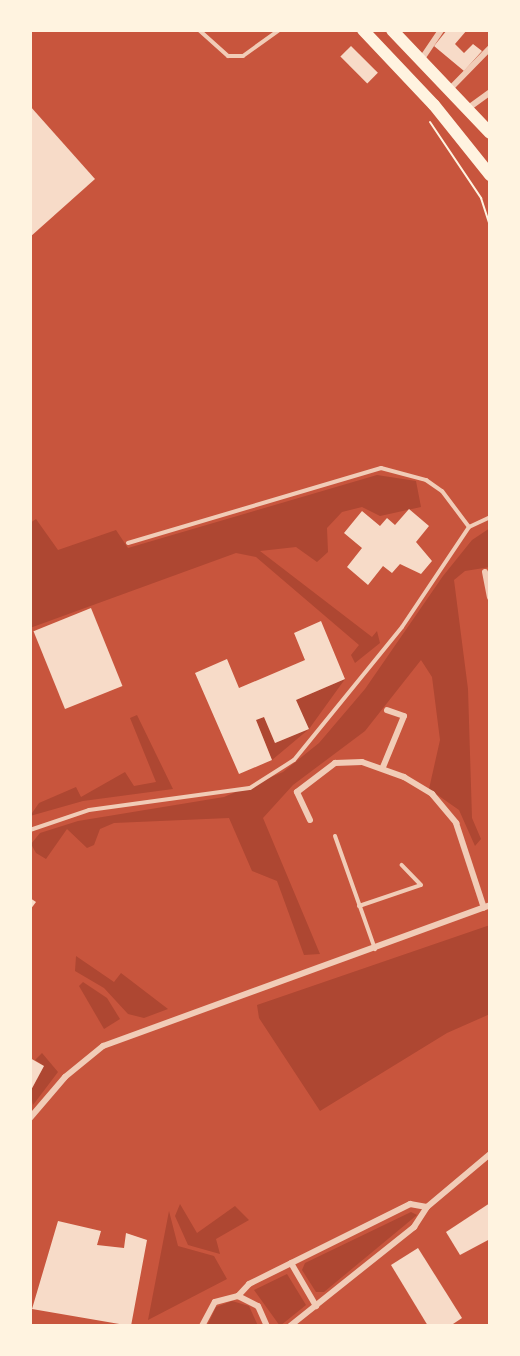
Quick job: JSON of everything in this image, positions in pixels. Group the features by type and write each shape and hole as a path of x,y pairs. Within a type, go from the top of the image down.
{"main road":[{"path":"363,30 434,105 490,175"},
{"path":"392,30 490,133"}],"street":[{"path":"421,60 441,30"},
{"path":"449,90 490,48"},
{"path":"467,109 490,92"},
{"path":"484,572 490,598"},
{"path":"383,767 404,716 387,710"},
{"path":"30,1118 65,1077 103,1046 487,907 456,823 432,794 383,767 345,760 320,772 297,792 310,820"},
{"path":"290,1326 414,1227 427,1207 490,1154"},
{"path":"202,1326 215,1302 238,1296 249,1284 410,1204 427,1207"},
{"path":"291,1263 316,1306"},
{"path":"238,1296 258,1306 267,1326"}],"lane":[{"path":"199,30 228,56 243,56 279,30"},
{"path":"128,543 381,468 426,480 442,491 469,527"},
{"path":"30,830 89,810 250,788 294,760 402,627 469,527 490,517"},
{"path":"335,837 375,948"},
{"path":"359,906 421,885 402,865"}],"path":[{"path":"455,162 481,198 490,226"}],"shaded area":[{"path":"377,475 416,481 421,507 380,516 362,507 342,512 327,528 328,552 317,562 296,547 260,551 372,637 377,631 380,643 355,663 351,655 359,645 256,557 236,553 30,628 30,523 36,519 58,550 116,530 128,548"},
{"path":"490,528 490,567 465,571 454,580 468,689 472,818 481,839 475,846 459,810 429,789 440,740 432,677 421,660 365,731 293,785 263,818 320,954 304,955 277,881 252,871 229,818 114,823 100,829 94,845 87,848 67,829 46,859 36,853 31,844 40,833 78,821 224,797 283,772 319,743 365,689 443,576 472,540"},
{"path":"345,679 309,729 272,760 256,720 264,717 275,743 308,729 296,700"},
{"path":"137,715 173,789 83,801 30,816 39,803 76,787 81,797 125,772 134,786 156,782 130,718"},
{"path":"490,925 490,1014 447,1033 320,1111 259,1018 257,1005"},
{"path":"76,956 114,982 121,973 168,1009 144,1018 128,1014 104,988 75,971"},
{"path":"83,982 107,998 120,1019 104,1029 79,986"},
{"path":"42,1053 58,1072 33,1105 30,1092 44,1066 35,1060"},
{"path":"180,1204 197,1233 235,1206 249,1220 216,1239 220,1254 188,1245 175,1216"},
{"path":"169,1211 178,1246 214,1256 227,1279 148,1320"},
{"path":"411,1212 417,1215 324,1292 316,1292 302,1270 305,1263"},
{"path":"287,1274 306,1305 280,1326 254,1290"},
{"path":"232,1301 249,1306 258,1326 207,1326 216,1307"}],"building":[{"path":"447,30 467,30 455,44 464,53 473,44 482,51 464,71 434,46"},
{"path":"351,46 378,73 367,83 340,57"},
{"path":"30,106 95,179 30,237"},
{"path":"409,509 429,526 416,542 432,561 421,574 400,564 392,573 383,566 368,585 347,567 362,548 344,533 362,511 380,526 387,518 395,525"},
{"path":"91,608 122,686 65,709 34,631"},
{"path":"321,621 345,679 296,700 309,729 275,743 264,717 256,720 272,760 239,774 195,673 227,659 239,688 305,660 294,633"},
{"path":"30,898 36,902 30,910"},
{"path":"30,1058 44,1066 30,1092"},
{"path":"490,1203 490,1239 460,1255 446,1232"},
{"path":"58,1221 101,1231 97,1245 124,1248 126,1233 147,1240 131,1326 32,1309"},
{"path":"418,1248 462,1318 450,1326 428,1326 391,1265"}]}
